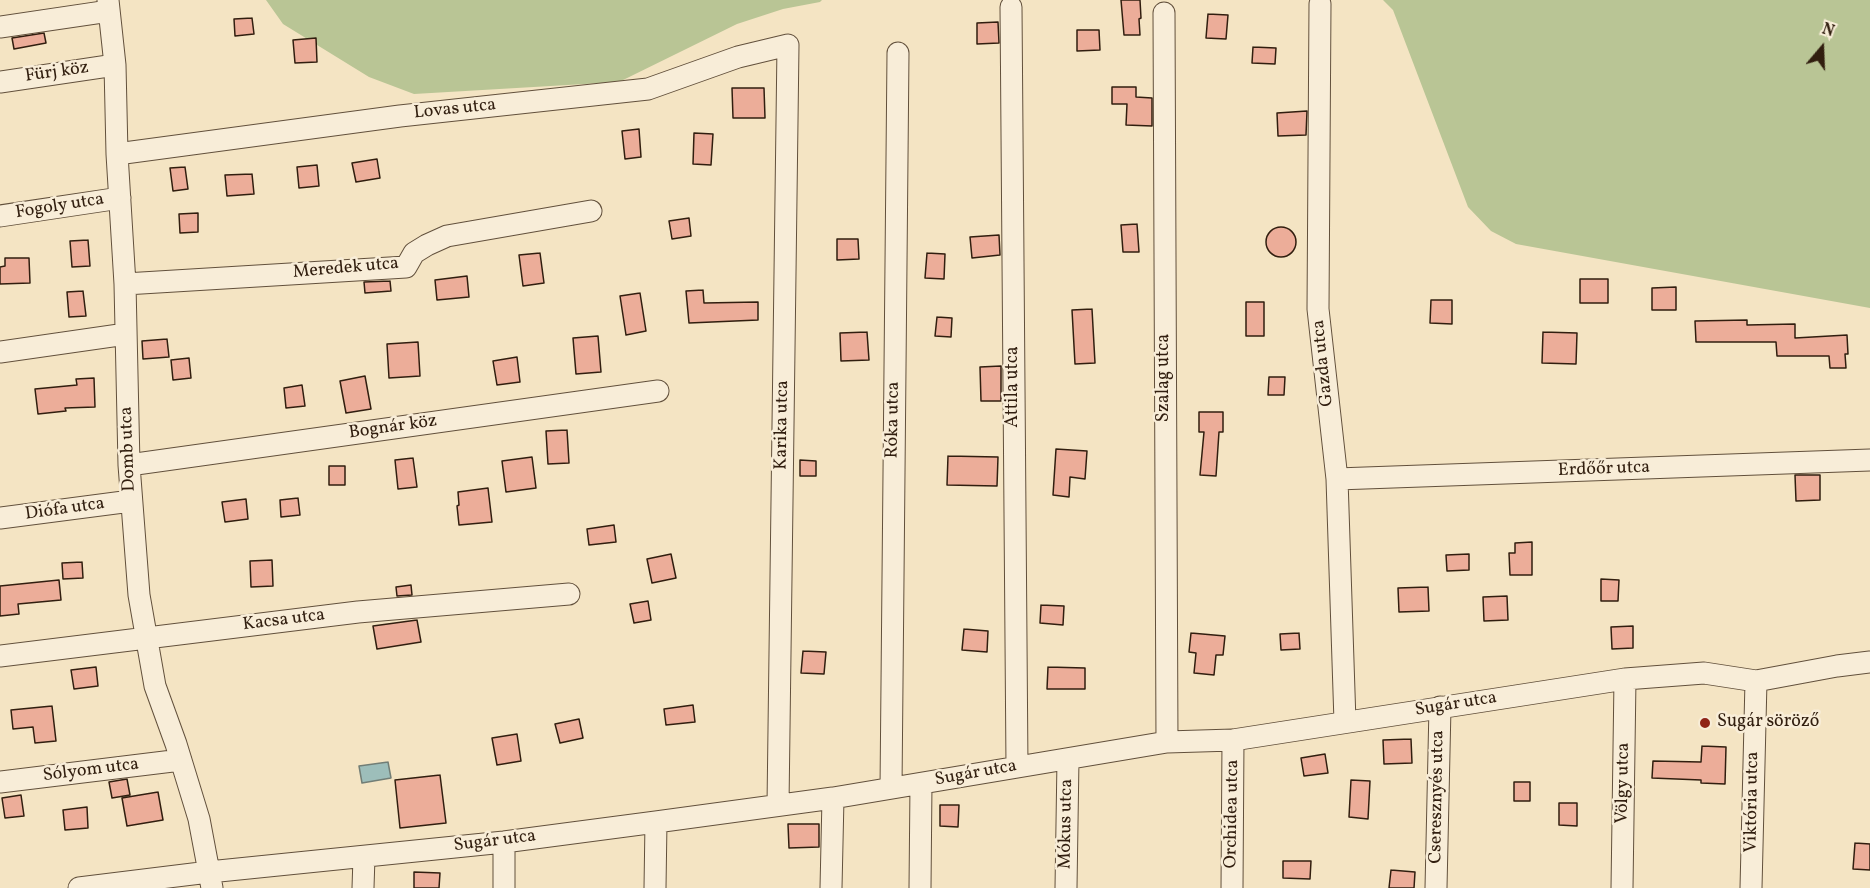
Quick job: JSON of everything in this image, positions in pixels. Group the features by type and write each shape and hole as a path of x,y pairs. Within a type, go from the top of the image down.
{"street":[{"name":"Gazda utca","path":"1320,4 1318,309 1337,479 1345,722"},
{"path":"0,27 108,6"},
{"name":"Domb utca","path":"108,6 115,65 117,154 125,284 129,465 139,595 155,686 199,819 210,880"},
{"name":"Attila utca","path":"1011,7 1017,767"},
{"name":"Szalag utca","path":"1164,13 1167,742"},
{"name":"Lovas utca","path":"117,154 400,116 648,89 738,57 789,45"},
{"name":"Karika utca","path":"778,805 789,45"},
{"name":"Róka utca","path":"891,788 898,53"},
{"name":"Fürj köz","path":"0,82 115,65"},
{"name":"Fogoly utca","path":"0,216 120,198"},
{"name":"Meredek utca","path":"125,284 406,267 414,253 447,236 591,211"},
{"path":"0,352 126,334"},
{"name":"Bognár köz","path":"129,465 658,391"},
{"name":"Erdőőr utca","path":"1337,479 1870,460"},
{"name":"Diófa utca","path":"0,518 131,501"},
{"name":"Kacsa utca","path":"0,656 358,612 569,594"},
{"name":"Sugár utca","path":"79,888 210,880 364,857 656,822 833,798 1167,742 1233,740 1625,679 1704,673 1756,681 1870,662"},
{"name":"Völgy utca","path":"1622,888 1625,679"},
{"name":"Viktória utca","path":"1751,888 1756,681"},
{"name":"Cseresznyés utca","path":"1436,888 1440,707"},
{"name":"Orchidea utca","path":"1232,888 1233,740"},
{"name":"Mókus utca","path":"1066,888 1068,759"},
{"name":"Sólyom utca","path":"0,782 181,760"},
{"path":"920,888 921,784"},
{"path":"831,888 833,798"},
{"path":"655,888 656,822"},
{"path":"504,842 504,888"},
{"path":"363,888 364,857"}],"green space":[{"path":"266,0 822,0 783,9 737,24 619,82 414,94 369,77 283,24"},
{"path":"1383,0 1870,0 1870,308 1516,244 1491,231 1468,207 1393,10"}],"water":[{"path":"388,762 391,778 362,783 359,766"}],"building":[{"path":"1121,0 1140,0 1140,35 1124,35"},
{"path":"1208,14 1228,15 1226,39 1206,38"},
{"path":"252,18 254,34 235,36 234,19"},
{"path":"998,22 999,43 977,44 977,23"},
{"path":"1077,30 1099,30 1100,50 1077,51"},
{"path":"44,33 46,43 14,49 12,38"},
{"path":"316,38 317,62 295,63 293,40"},
{"path":"1253,47 1276,48 1275,64 1252,63"},
{"path":"1112,87 1136,87 1136,97 1152,98 1152,126 1126,125 1127,104 1112,104"},
{"path":"732,88 764,88 765,118 733,118"},
{"path":"1307,111 1306,135 1278,136 1277,113"},
{"path":"639,129 641,157 625,159 622,131"},
{"path":"694,133 713,134 711,165 693,164"},
{"path":"377,159 380,178 356,182 352,163"},
{"path":"317,165 319,186 299,188 297,167"},
{"path":"185,167 188,189 173,191 170,168"},
{"path":"252,174 254,194 227,196 225,175"},
{"path":"198,213 198,232 180,233 179,214"},
{"path":"689,218 691,236 672,239 669,221"},
{"path":"1137,224 1139,252 1123,252 1121,225"},
{"path":"1281,227 1291,232 1296,242 1291,252 1281,257 1271,252 1266,242 1271,232"},
{"path":"999,235 1000,255 972,258 970,237"},
{"path":"837,239 858,239 859,259 837,260"},
{"path":"88,240 90,266 72,267 70,241"},
{"path":"540,253 544,283 523,286 519,255"},
{"path":"927,253 945,254 944,279 925,278"},
{"path":"5,258 29,258 30,283 0,284 0,267 5,266"},
{"path":"467,276 469,297 437,300 435,280"},
{"path":"1580,279 1608,279 1608,303 1580,303"},
{"path":"390,281 391,291 365,293 364,282"},
{"path":"1676,287 1676,310 1652,310 1652,288"},
{"path":"703,290 704,303 758,302 758,320 689,323 686,291"},
{"path":"83,291 86,316 69,317 67,292"},
{"path":"640,293 646,331 626,335 620,296"},
{"path":"1431,300 1452,300 1452,324 1430,323"},
{"path":"1246,302 1264,302 1264,336 1246,336"},
{"path":"1092,309 1095,363 1075,364 1072,310"},
{"path":"937,317 952,318 951,337 935,336"},
{"path":"1747,320 1747,325 1795,324 1795,338 1847,335 1846,368 1830,368 1829,356 1777,356 1776,342 1696,342 1695,321"},
{"path":"867,332 869,360 841,361 840,333"},
{"path":"1543,332 1577,333 1576,364 1542,363"},
{"path":"598,336 601,372 576,374 573,338"},
{"path":"167,339 169,357 143,359 142,341"},
{"path":"418,342 420,376 389,378 387,344"},
{"path":"517,357 520,382 497,385 493,361"},
{"path":"189,358 191,378 173,380 171,360"},
{"path":"1001,366 1001,401 981,401 980,367"},
{"path":"365,376 371,409 346,413 340,381"},
{"path":"1269,377 1285,377 1284,395 1268,395"},
{"path":"94,378 95,407 65,408 66,411 38,414 35,389 77,385 76,379"},
{"path":"302,385 305,406 286,408 284,388"},
{"path":"1199,412 1223,412 1223,432 1219,432 1216,476 1200,475 1204,432 1199,432"},
{"path":"567,430 569,463 548,464 546,431"},
{"path":"1056,449 1087,451 1085,479 1070,477 1069,497 1053,495"},
{"path":"948,456 998,457 997,486 947,485"},
{"path":"532,457 536,488 506,492 502,461"},
{"path":"413,458 417,487 398,489 395,460"},
{"path":"800,460 816,461 816,476 800,476"},
{"path":"329,466 345,466 345,485 329,485"},
{"path":"1795,475 1820,475 1820,500 1796,501"},
{"path":"488,488 492,522 459,525 458,492"},
{"path":"298,498 300,515 281,517 280,500"},
{"path":"246,499 248,519 225,522 222,502"},
{"path":"614,525 616,542 589,545 587,529"},
{"path":"1532,542 1532,575 1510,575 1509,553 1515,553 1515,543"},
{"path":"671,554 676,578 652,583 647,559"},
{"path":"1469,554 1469,570 1447,571 1446,555"},
{"path":"272,560 273,586 251,587 250,561"},
{"path":"82,562 83,578 63,579 62,563"},
{"path":"1601,579 1619,580 1618,601 1601,601"},
{"path":"59,580 61,600 18,604 19,614 0,616 0,586"},
{"path":"411,585 412,595 397,596 396,587"},
{"path":"1428,587 1429,611 1399,612 1398,588"},
{"path":"1507,596 1508,620 1484,621 1483,597"},
{"path":"648,601 651,620 634,623 630,604"},
{"path":"1041,605 1064,606 1063,625 1040,623"},
{"path":"417,620 421,642 377,649 373,626"},
{"path":"1633,626 1633,648 1612,649 1611,627"},
{"path":"964,629 988,631 987,652 962,650"},
{"path":"1191,633 1225,636 1223,655 1216,655 1214,675 1194,673 1196,653 1189,652"},
{"path":"1299,633 1300,649 1281,650 1280,634"},
{"path":"803,651 826,652 824,674 801,673"},
{"path":"96,667 98,686 74,689 71,670"},
{"path":"1048,667 1085,668 1085,689 1047,689"},
{"path":"693,705 695,722 666,725 664,709"},
{"path":"52,706 56,741 35,743 33,727 13,729 11,710"},
{"path":"579,719 583,738 560,743 555,724"},
{"path":"517,734 521,761 497,765 492,738"},
{"path":"1411,739 1412,763 1384,764 1383,740"},
{"path":"1702,746 1726,747 1725,784 1701,783 1701,780 1652,778 1653,761 1701,762"},
{"path":"1325,754 1328,773 1304,776 1301,758"},
{"path":"440,775 446,823 400,828 395,780"},
{"path":"127,779 130,795 112,798 109,782"},
{"path":"1351,780 1370,781 1368,819 1349,817"},
{"path":"1514,782 1530,782 1530,801 1514,801"},
{"path":"158,792 163,820 127,826 122,798"},
{"path":"21,795 24,816 5,818 2,798"},
{"path":"1559,803 1577,803 1577,826 1559,825"},
{"path":"940,805 959,805 958,827 940,826"},
{"path":"87,807 88,828 65,830 63,810"},
{"path":"788,824 819,824 819,847 789,848"},
{"path":"1855,843 1870,844 1870,870 1853,869"},
{"path":"1283,861 1311,861 1310,879 1283,878"},
{"path":"1391,870 1415,872 1414,888 1389,888"},
{"path":"414,872 440,873 439,888 414,888"}],"place":[{"name":"Sugár söröző","path":"1705,723"}]}
